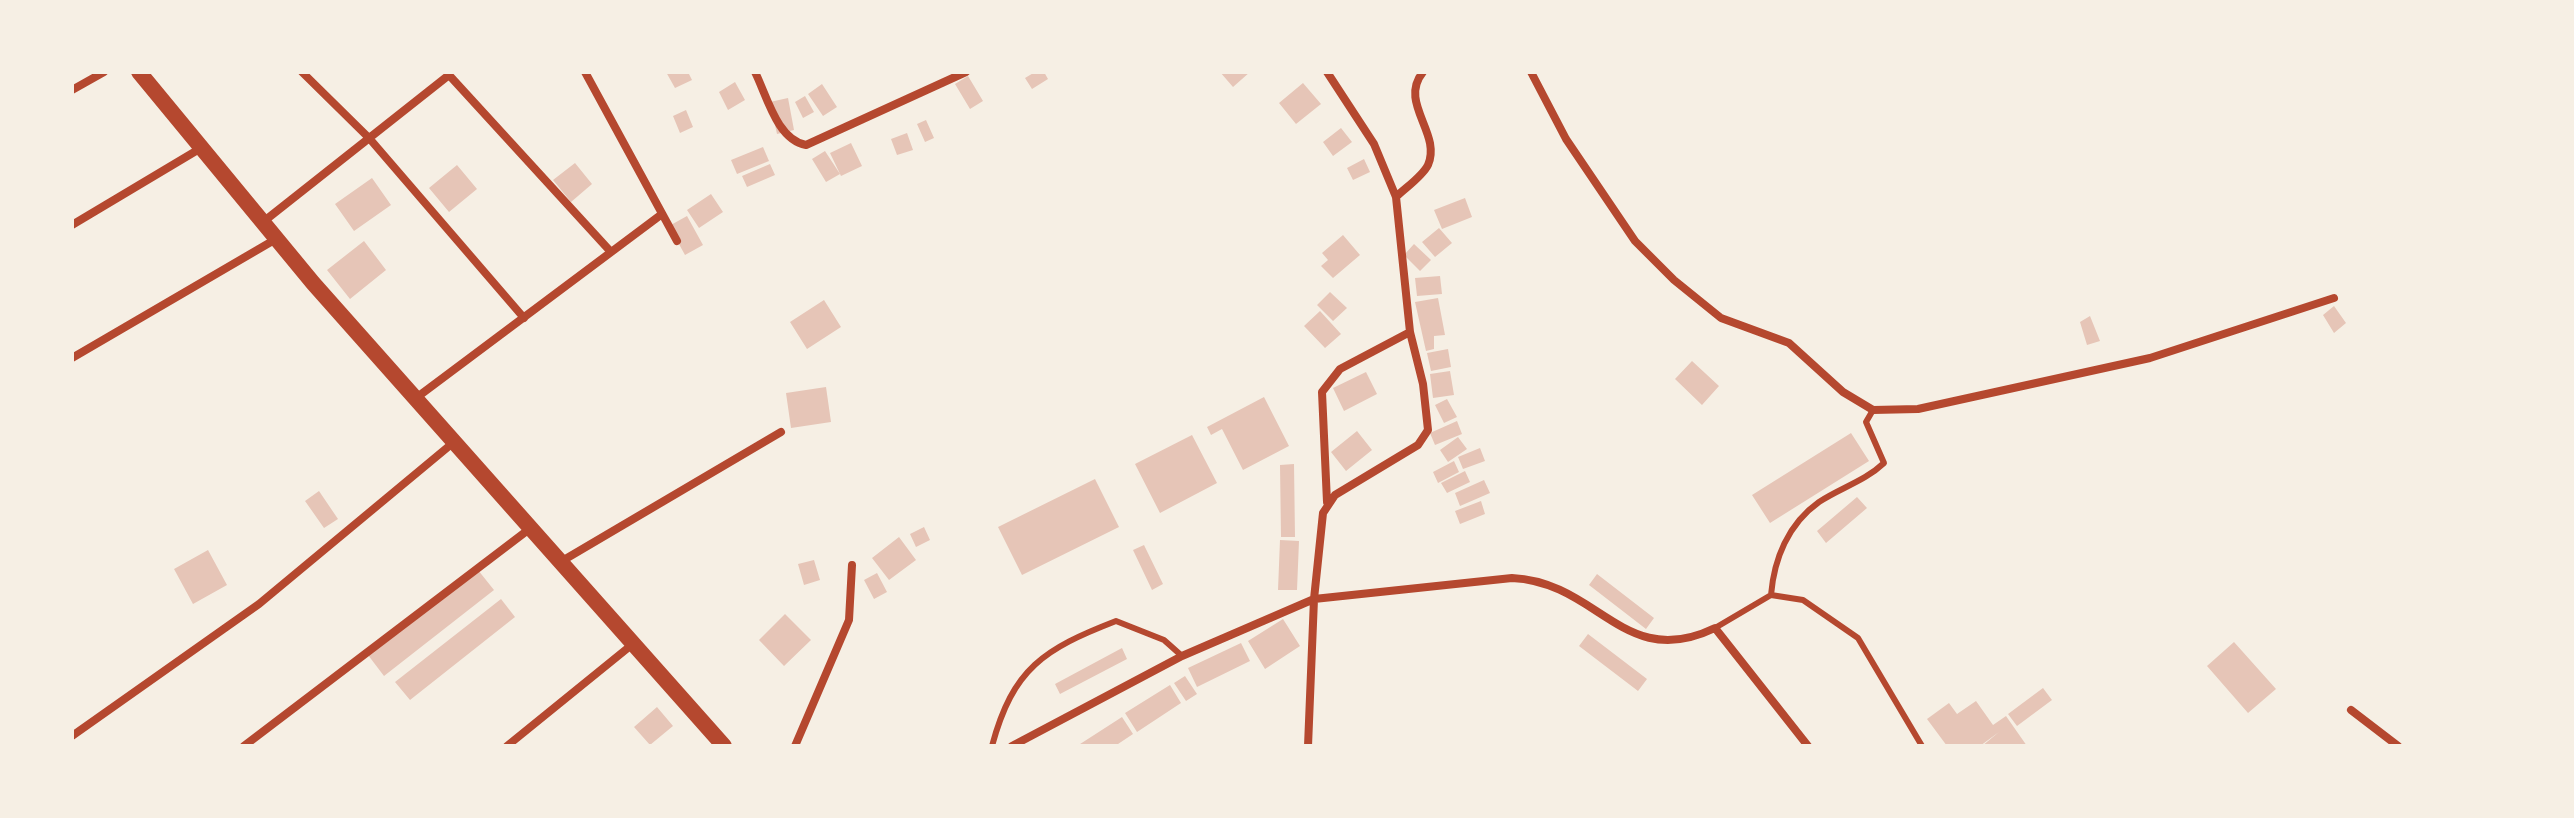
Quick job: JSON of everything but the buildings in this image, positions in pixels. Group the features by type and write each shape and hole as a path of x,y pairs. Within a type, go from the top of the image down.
{"main road":[{"path":"139,72 277,239 724,746"}],"street":[{"path":"72,90 104,72"},
{"path":"302,72 369,138 524,318"},
{"path":"585,72 677,241"},
{"path":"755,72 785,134 794,143 806,145 966,72"},
{"path":"1327,72 1374,144 1396,197 1410,332 1428,416 1425,439 1327,502"},
{"path":"1396,197 1427,167 1431,153 1413,95 1423,72"},
{"path":"1531,72 1566,139 1635,241 1674,280 1721,318 1789,343 1843,392 1873,410 1918,409 2150,358 2334,298"},
{"path":"263,222 449,75 611,252"},
{"path":"72,225 202,148"},
{"path":"416,398 662,214"},
{"path":"72,358 277,239"},
{"path":"1308,746 1314,599 1320,532 1327,502 1322,392 1340,369 1410,332"},
{"path":"562,561 781,432"},
{"path":"72,736 259,604 455,441"},
{"path":"244,746 532,527"},
{"path":"795,746 849,620 852,565"},
{"path":"1012,746 1182,656 1314,599 1512,578 1539,579 1652,642 1688,641 1715,628 1808,746"},
{"path":"507,746 634,642"},
{"path":"2351,710 2398,746"}],"lane":[{"path":"1771,595 1773,568 1793,527 1818,503 1884,463 1866,422 1873,410"},
{"path":"1715,628 1771,595 1803,600 1858,638 1922,746"},
{"path":"992,746 1016,683 1060,643 1116,621 1164,640 1182,656"}]}
